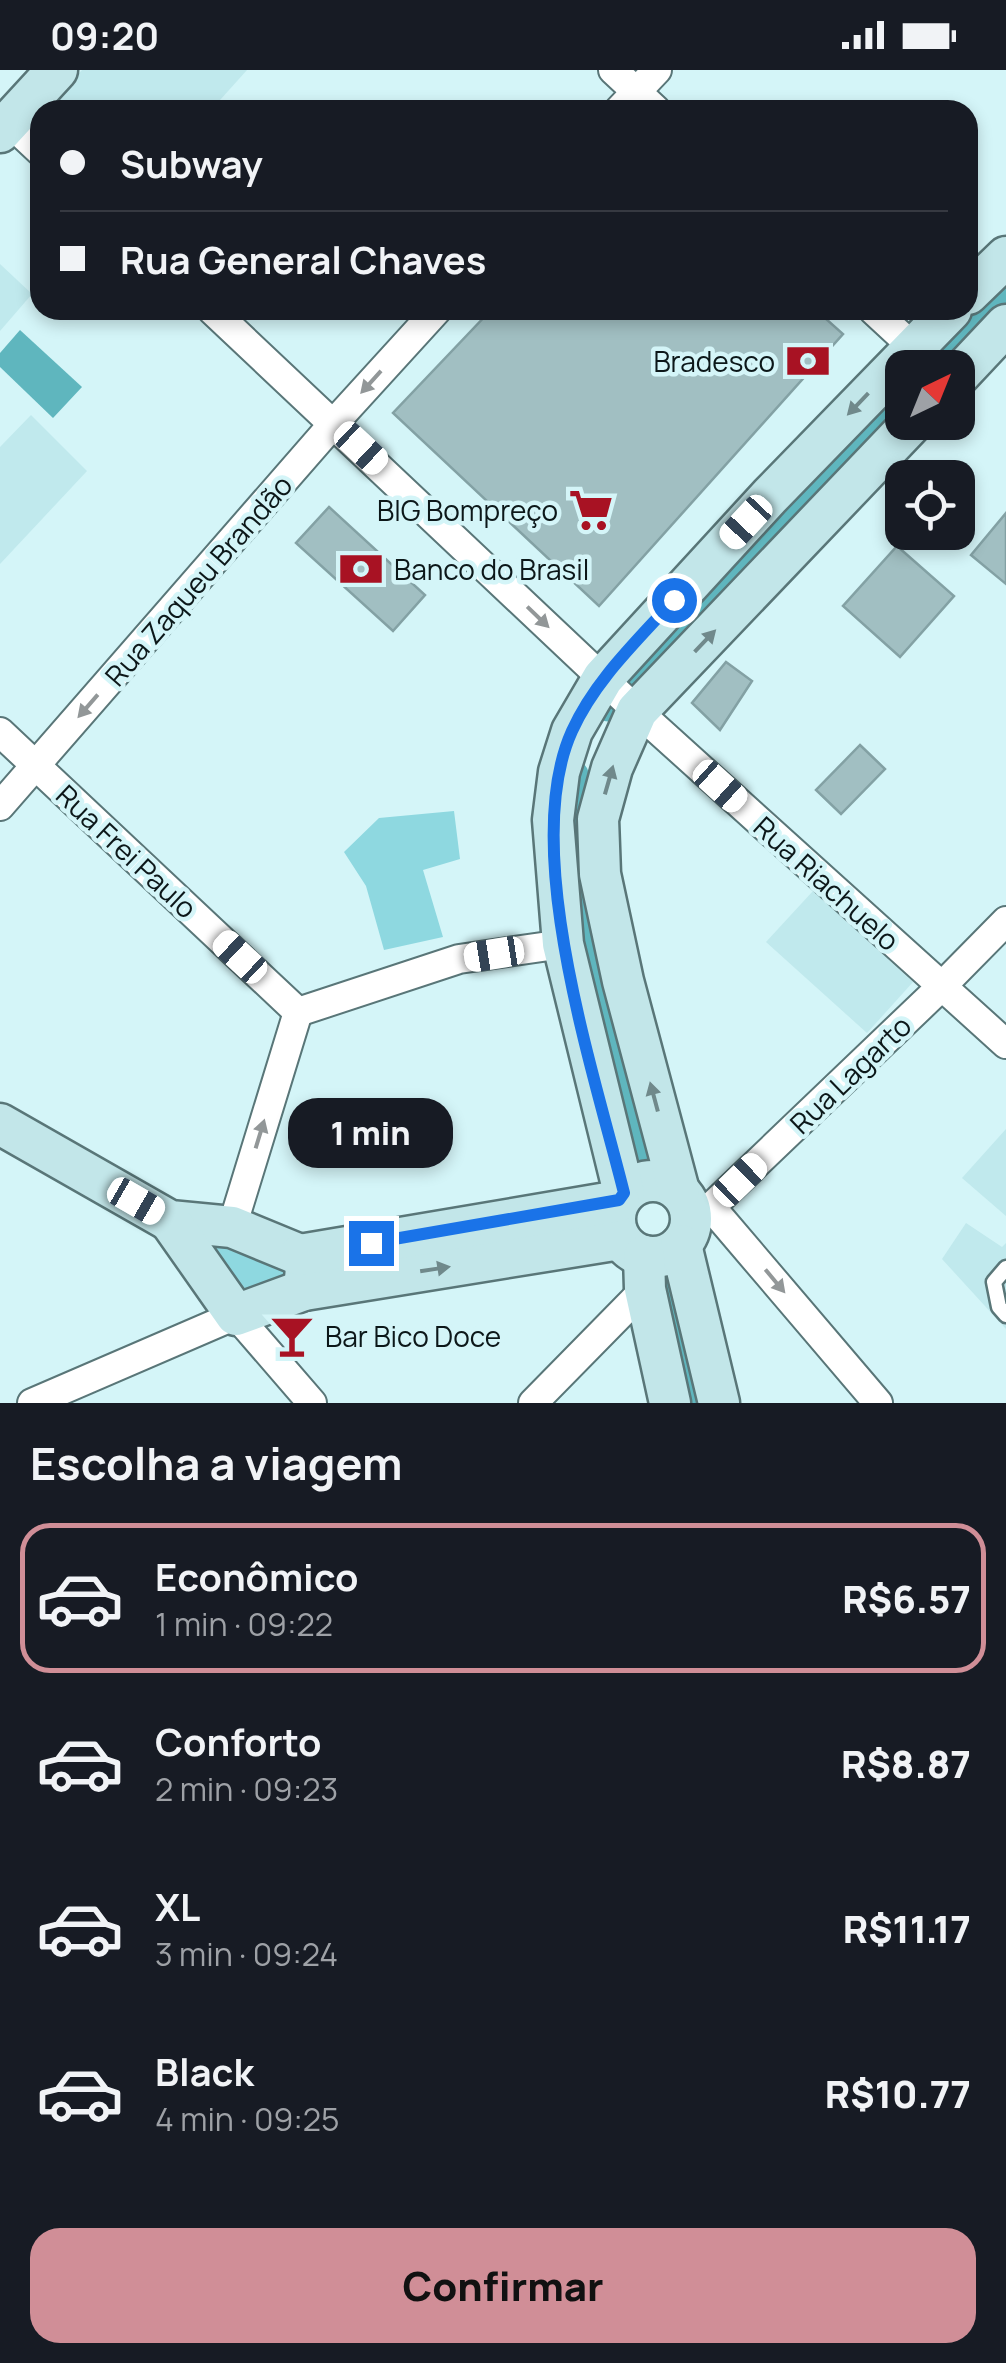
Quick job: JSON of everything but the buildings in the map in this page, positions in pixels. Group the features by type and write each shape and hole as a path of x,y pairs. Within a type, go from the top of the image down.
{"street":[{"path":"30,143 5,127 57,70"},
{"path":"613,70 634,100"},
{"path":"639,100 657,70"},
{"path":"978,284 1006,257"},
{"name":"Rua Riachuelo","path":"223,320 620,694 1006,1044"},
{"name":"Rua Zaqueu Brandão","path":"0,806 334,422 428,320"},
{"path":"884,320 913,347"},
{"path":"670,1403 657,1227 623,981 600,874 598,819 612,768 620,694 770,496 941,320"},
{"path":"975,358 1006,325"},
{"path":"719,1403 563,944 553,820 558,772 572,731 620,694 894,440"},
{"name":"Rua Frei Paulo","path":"0,732 298,1012"},
{"name":"Rua Lagarto","path":"532,1403 657,1227 942,987 1006,921"},
{"path":"232,1227 298,1012 459,959 563,944"},
{"path":"0,1124 170,1221 232,1227 302,1273"},
{"path":"170,1221 236,1314 312,1403"},
{"path":"32,1403 236,1314 302,1273 657,1227 878,1403"}],"lane":[{"path":"1006,1268 994,1282 999,1307 1006,1315"}],"shaded area":[{"path":"82,70 247,70 220,100 54,100"},
{"path":"0,264 30,296 0,331"},
{"path":"20,330 82,387 53,418 0,367 0,353"},
{"path":"31,415 87,471 0,564 0,447"},
{"path":"454,811 460,859 423,870 443,937 384,950 366,886 344,852 379,818"},
{"path":"813,891 913,982 867,1033 766,942"},
{"path":"1006,1129 1006,1216 962,1178"},
{"path":"966,1223 1002,1247 1006,1243 1006,1329 942,1259"},
{"path":"195,1227 282,1254 291,1277 256,1296 241,1287"}],"waterway":[{"path":"954,350 1006,295"},
{"path":"608,709 657,650 885,420"},
{"path":"576,774 574,837 586,949 640,1157"},
{"path":"671,1293 694,1403"}],"place":[{"name":"Bradesco","path":"808,361"},
{"name":"BIG Bompreço","path":"591,510"},
{"name":"Banco do Brasil","path":"361,569"},
{"name":"Bar Bico Doce","path":"292,1336"}],"route":[{"path":"371,1243 619,1200 624,1193 563,944 553,820 558,772 572,731 603,678 674,600"}]}
